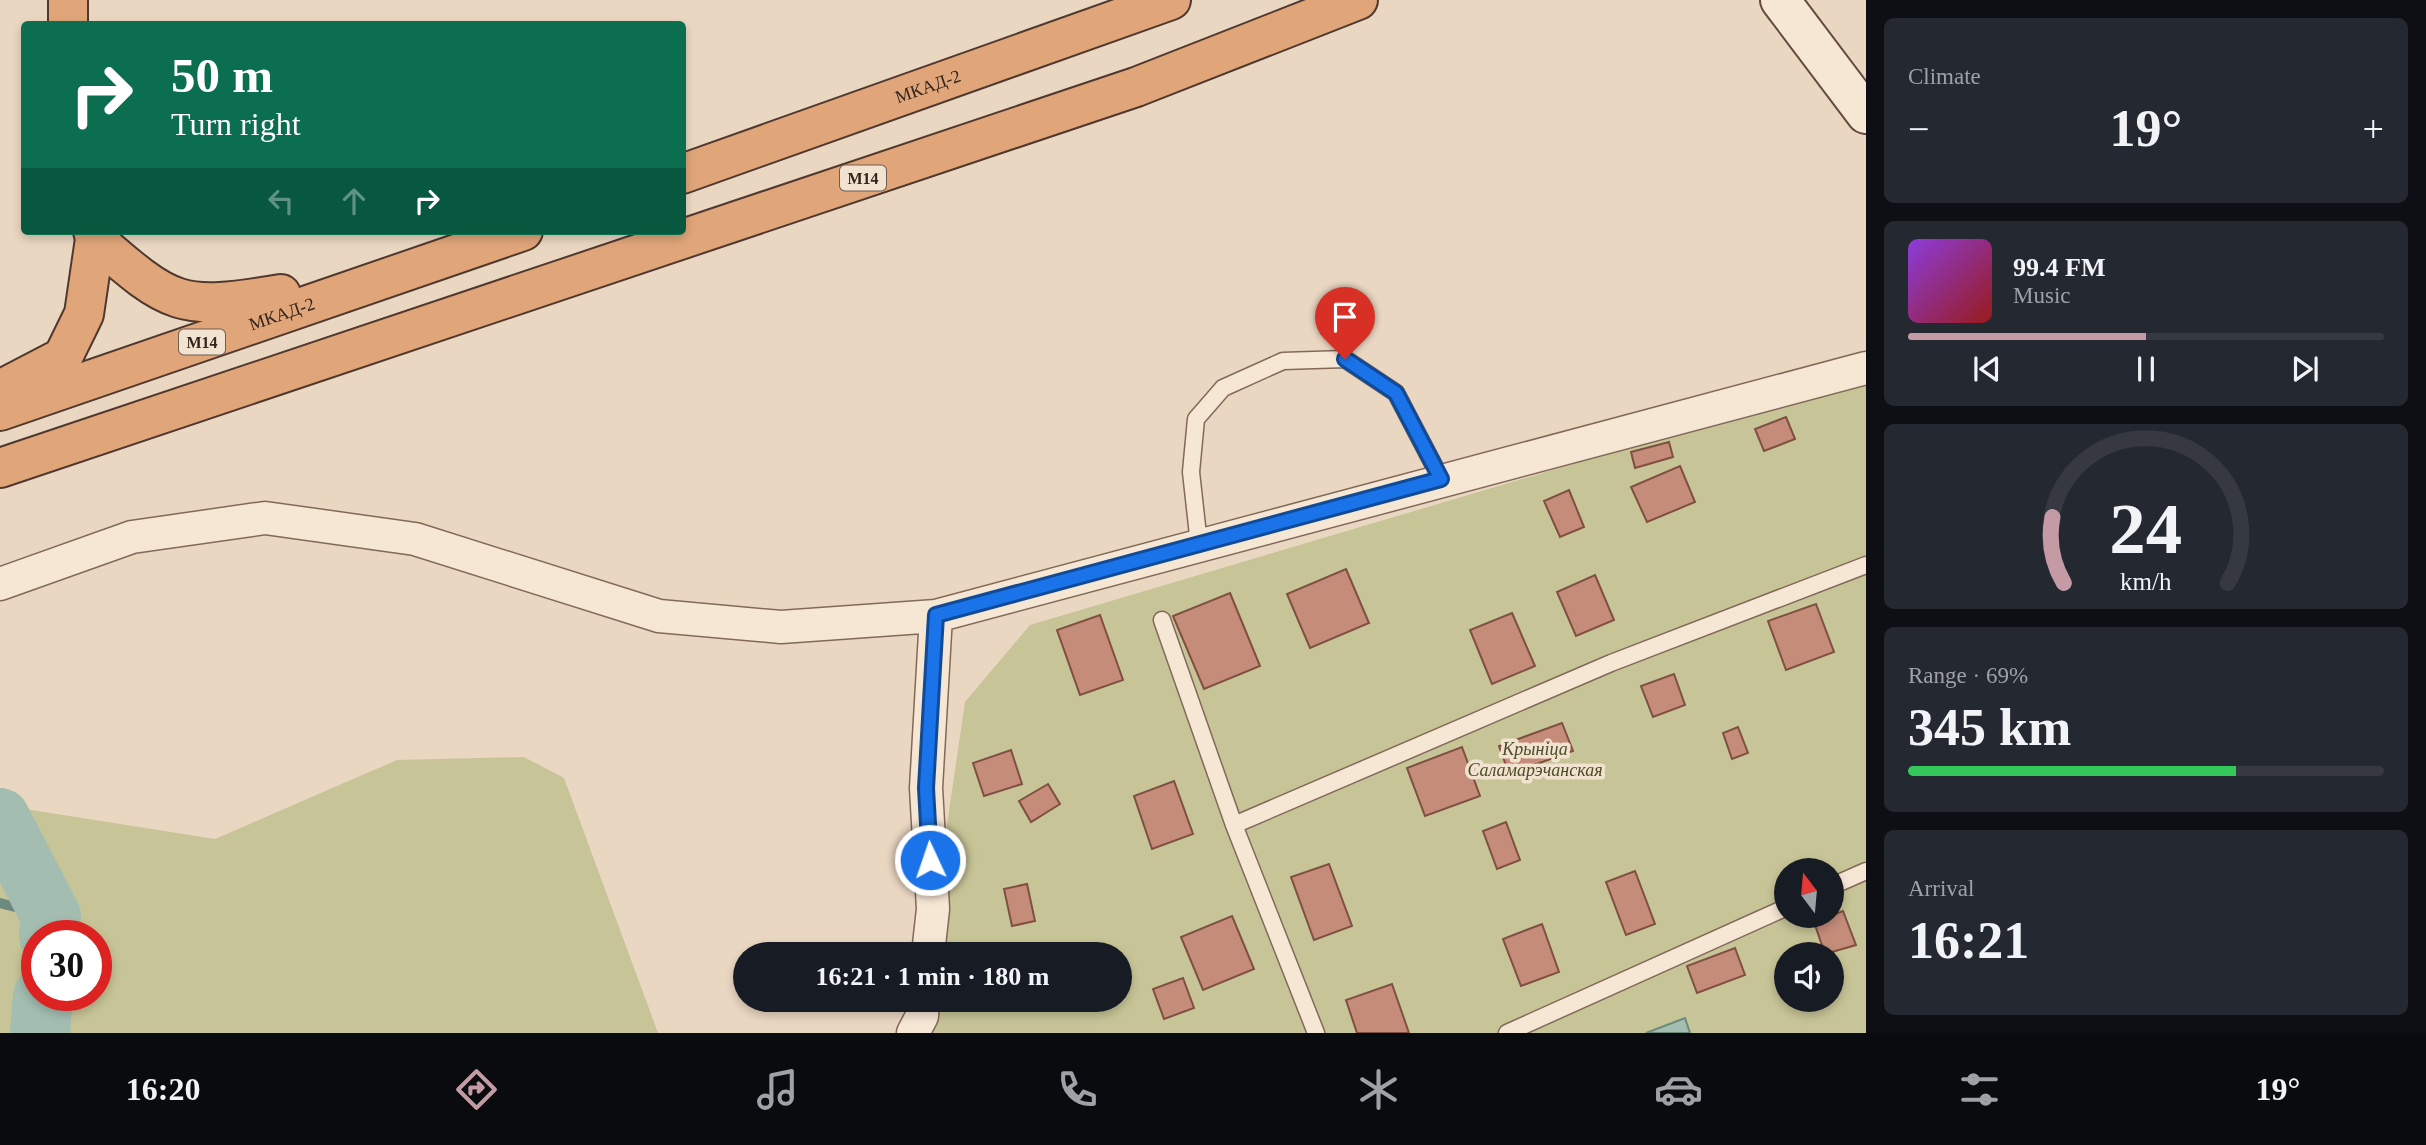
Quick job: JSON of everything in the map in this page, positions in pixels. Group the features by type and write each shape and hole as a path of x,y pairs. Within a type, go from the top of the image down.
{"highway":[{"path":"68,0 68,21"},
{"name":"МКАД-2","path":"686,173 1171,0"},
{"name":"М14","path":"0,468 1136,87 1358,0"},
{"path":"94,235 145,282 168,295 197,304 232,304 404,273"},
{"path":"0,390 62,357 84,314 94,235"},
{"name":"МКАД-2","path":"0,411 512,235"}],"main road":[{"path":"1780,0 1866,114"}],"street":[{"path":"0,584 132,537 265,518 415,540 659,616 781,627 936,615 1866,368"},
{"path":"929,942 933,909 926,788 936,615"},
{"path":"912,1033 922,1012"}],"lane":[{"path":"1199,544 1191,472 1196,419 1223,388 1283,361 1345,359 1396,393 1441,479"},
{"path":"1234,825 1611,663 1866,565"},
{"path":"1162,620 1234,825 1316,1033"},
{"path":"1844,881 1866,871"},
{"path":"1507,1033 1774,913"}],"green space":[{"name":"Крыніца Саламарэчанская","path":"1859,379 1866,381 1866,1033 913,1033 919,1012 1132,1012 1132,942 930,942 965,702 1030,625"},
{"path":"524,757 564,778 658,1033 0,1033 0,805 215,839 397,760"}],"shaded area":[{"path":"1685,1018 1690,1033 1646,1033"}],"building":[{"path":"1786,417 1795,439 1764,451 1755,429"},
{"path":"1669,442 1673,457 1635,468 1631,452"},
{"path":"1680,466 1695,502 1647,522 1631,487"},
{"path":"1569,490 1584,527 1560,537 1544,501"},
{"path":"1346,569 1369,623 1310,648 1287,594"},
{"path":"1595,575 1614,620 1576,636 1557,592"},
{"path":"1230,593 1260,666 1204,689 1173,616"},
{"path":"1816,604 1834,652 1786,670 1768,621"},
{"path":"1512,613 1535,666 1492,684 1470,630"},
{"path":"1100,615 1123,680 1080,695 1057,630"},
{"path":"1674,674 1685,705 1653,717 1641,686"},
{"path":"1562,723 1573,751 1509,774 1499,746"},
{"path":"1738,727 1748,753 1732,759 1723,733"},
{"path":"1462,747 1480,796 1425,816 1407,768"},
{"path":"1011,750 1022,784 984,796 973,763"},
{"path":"1174,781 1193,834 1152,849 1134,796"},
{"path":"1048,784 1060,804 1031,822 1019,801"},
{"path":"1506,822 1520,860 1497,869 1483,831"},
{"path":"1329,864 1352,926 1314,940 1291,877"},
{"path":"1635,871 1655,924 1626,935 1606,882"},
{"path":"1027,884 1035,921 1012,926 1004,889"},
{"path":"1844,914 1856,945 1844,948 1844,942 1821,942 1816,928 1844,928"},
{"path":"1232,916 1254,969 1203,990 1181,937"},
{"path":"1542,924 1559,972 1521,986 1503,939"},
{"path":"1735,948 1745,975 1697,993 1687,966"},
{"path":"1183,978 1194,1008 1164,1019 1153,989"},
{"path":"1392,984 1409,1033 1357,1033 1346,1000"}],"waterway":[{"path":"0,818 51,916 51,920"},
{"path":"0,903 51,916"},
{"path":"40,1033 42,1011"}],"route":[{"path":"930,860 926,788 936,615 1441,479 1396,393 1345,359"}]}
